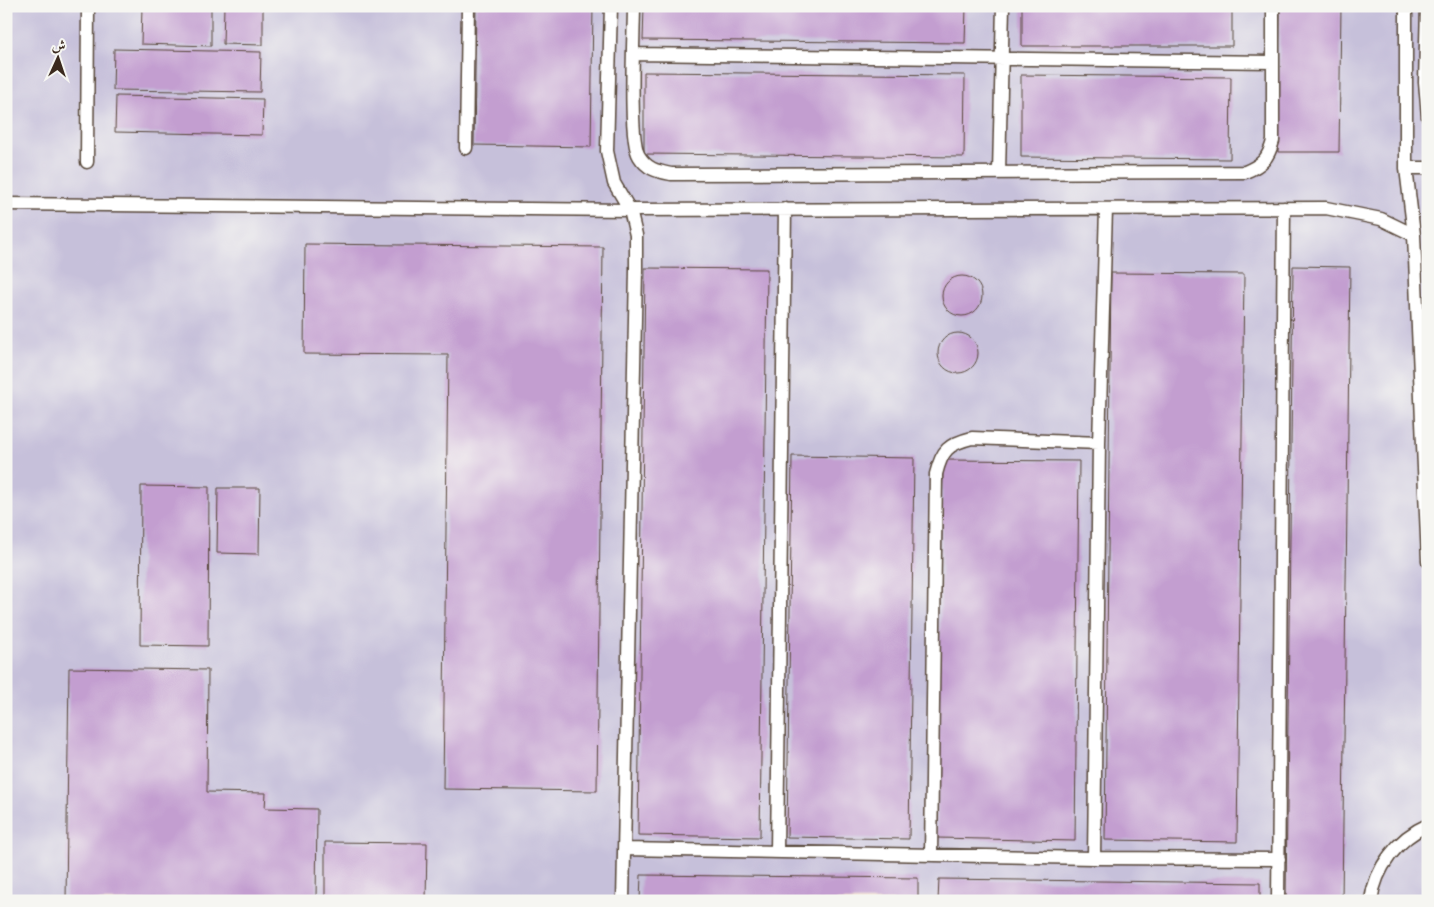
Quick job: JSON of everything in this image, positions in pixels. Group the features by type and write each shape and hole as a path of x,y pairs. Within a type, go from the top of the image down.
{"lane":[{"path":"88,6 88,162"},
{"path":"466,148 468,6"},
{"path":"611,6 607,151 614,183 630,210 636,235 623,901"},
{"path":"634,6 633,134 638,155 652,170 671,174 1245,172 1261,166 1269,155 1273,141 1273,6"},
{"path":"999,172 1003,6"},
{"path":"1406,6 1406,168 1414,235 1428,561"},
{"path":"1426,6 1425,82 1428,116"},
{"path":"634,54 1273,62"},
{"path":"1406,168 1428,168"},
{"path":"6,204 630,210 1326,208 1351,211 1381,219 1414,235"},
{"path":"1278,901 1284,208"},
{"path":"777,852 785,209"},
{"path":"1094,858 1099,443 1106,209"},
{"path":"931,855 936,474 941,455 955,442 972,438 1099,443"},
{"path":"1371,901 1378,874 1389,856 1403,841 1428,825"},
{"path":"624,849 1094,858 1279,859"}],"shaded area":[{"path":"6,6 1428,6 1428,901 6,901"}],"building":[{"path":"142,6 211,6 211,46 141,44"},
{"path":"224,6 263,6 263,45 223,44"},
{"path":"388,6 418,6 418,8 388,8"},
{"path":"476,6 593,6 591,147 474,145"},
{"path":"644,6 966,6 965,43 643,40"},
{"path":"1022,6 1232,6 1232,46 1022,46"},
{"path":"1280,6 1341,6 1339,152 1278,152"},
{"path":"114,49 261,52 260,92 113,90"},
{"path":"644,72 965,75 964,157 644,154"},
{"path":"1021,75 1231,77 1230,159 1021,157"},
{"path":"116,96 263,99 262,135 115,132"},
{"path":"305,244 603,247 597,791 443,789 448,355 304,354"},
{"path":"1293,266 1350,267 1342,901 1286,901"},
{"path":"645,268 767,269 760,837 638,835"},
{"path":"1111,273 1244,274 1237,842 1105,840"},
{"path":"958,276 966,276 973,279 979,285 982,296 979,307 973,313 966,316 958,316 951,313 945,307 942,300 942,292 945,285 951,279"},
{"path":"954,333 962,333 969,336 975,342 978,353 975,364 969,370 962,373 954,373 947,370 941,364 938,357 938,349 941,342 947,336"},
{"path":"792,456 914,458 909,839 787,837"},
{"path":"943,460 1079,461 1075,841 937,838"},
{"path":"141,486 209,487 208,646 140,645"},
{"path":"218,488 260,488 259,554 217,553"},
{"path":"69,668 208,670 207,792 266,793 265,808 317,809 316,901 66,901"},
{"path":"325,842 427,843 426,901 325,901"},
{"path":"641,875 918,878 918,901 640,901"},
{"path":"939,879 1260,883 1260,901 938,901"}]}
